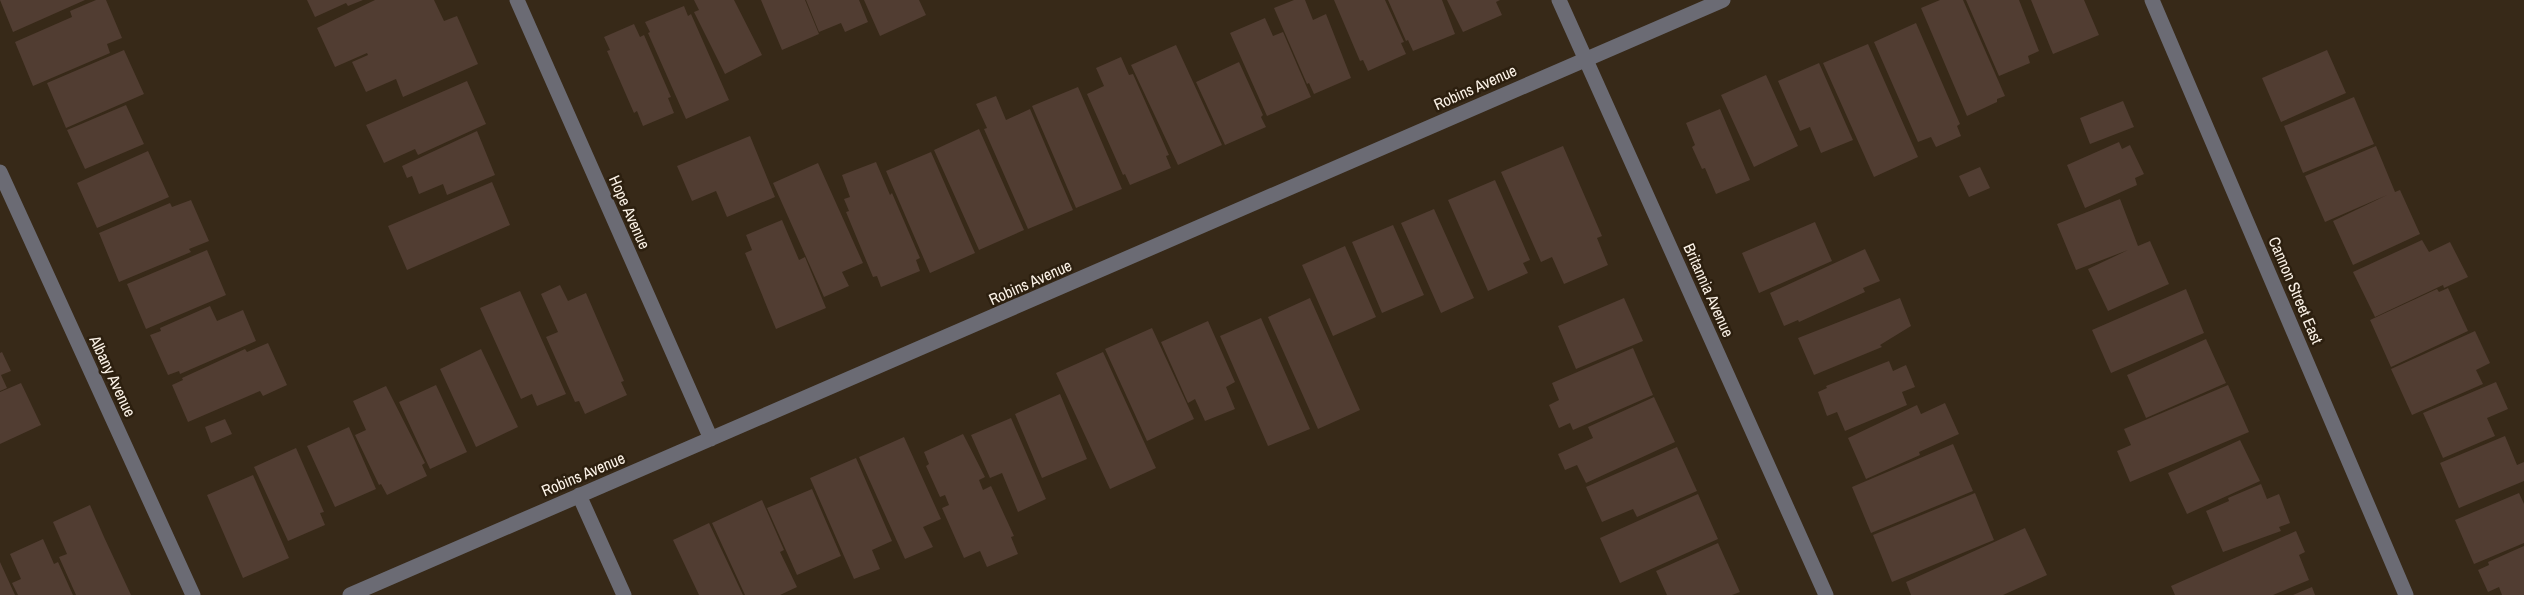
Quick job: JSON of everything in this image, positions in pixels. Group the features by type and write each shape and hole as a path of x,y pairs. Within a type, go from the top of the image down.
{"street":[{"name":"Hope Avenue","path":"517,0 711,439"},
{"name":"Britannia Avenue","path":"1559,0 1826,595"},
{"name":"Robins Avenue","path":"350,595 1723,0"},
{"name":"Cannon Street East","path":"2152,0 2406,595"},
{"name":"Albany Avenue","path":"0,172 193,595"},
{"path":"579,495 624,595"}],"building":[{"path":"0,0 85,0 13,32"},
{"path":"96,0 106,0 122,38 107,44 110,53 33,86 15,42 72,17 70,11"},
{"path":"307,0 363,0 348,6 346,3 315,17"},
{"path":"375,0 434,0 444,21 457,16 478,64 403,97 396,79 366,92 352,62 368,55 367,53 335,67 317,28"},
{"path":"694,0 734,0 762,55 725,74 694,12 699,10"},
{"path":"761,0 805,0 819,34 782,50"},
{"path":"806,0 859,0 868,22 845,32 841,23 819,32"},
{"path":"864,0 919,0 926,15 880,36"},
{"path":"1294,0 1305,0 1313,20 1326,14 1351,78 1314,94 1309,83 1307,84 1274,8"},
{"path":"1334,0 1385,0 1404,42 1401,43 1406,54 1368,71 1363,60 1360,61"},
{"path":"1388,0 1442,0 1455,34 1413,51 1408,40 1406,41"},
{"path":"1447,0 1500,0 1496,2 1502,15 1463,32"},
{"path":"1940,0 1963,0 2005,96 1967,116 1921,8"},
{"path":"1966,0 2019,0 2039,51 2028,56 2030,63 1999,76"},
{"path":"2031,0 2084,0 2099,35 2053,54"},
{"path":"684,6 688,16 691,14 729,100 686,119 645,22"},
{"path":"1265,18 1273,36 1283,32 1311,97 1267,116 1230,33"},
{"path":"1916,23 1960,124 1957,126 1961,136 1936,147 1931,137 1918,142 1874,42"},
{"path":"634,24 640,37 644,35 671,97 668,98 674,113 643,126 637,111 634,113 607,51 610,50 604,37"},
{"path":"1868,44 1918,157 1874,177 1823,63"},
{"path":"1176,45 1222,145 1178,165 1131,65"},
{"path":"124,50 144,94 66,128 47,83"},
{"path":"2327,50 2346,93 2281,122 2262,78"},
{"path":"1121,57 1129,75 1133,74 1169,155 1166,156 1171,168 1130,185 1125,174 1123,175 1087,94 1104,86 1096,68"},
{"path":"1239,62 1263,115 1261,117 1266,127 1225,145 1196,82"},
{"path":"1819,63 1853,140 1821,153 1810,127 1800,131 1778,81"},
{"path":"1766,75 1798,146 1754,167 1721,95"},
{"path":"467,81 486,124 418,155 415,149 384,163 366,125"},
{"path":"1078,87 1122,189 1076,208 1032,106"},
{"path":"996,96 1006,120 1030,109 1073,210 1028,229 984,129 987,128 976,104"},
{"path":"2354,97 2374,144 2303,173 2284,126"},
{"path":"2123,101 2134,127 2090,144 2080,118"},
{"path":"126,105 144,144 85,169 67,130"},
{"path":"1720,109 1750,180 1716,194 1705,168 1702,169 1692,147 1695,145 1686,123"},
{"path":"979,129 1024,230 979,250 934,150"},
{"path":"477,131 495,175 447,195 443,184 419,194 412,176 407,178 402,166"},
{"path":"750,136 775,197 727,217 716,191 692,201 677,166"},
{"path":"2119,142 2122,149 2130,145 2144,174 2135,178 2137,185 2085,208 2067,165"},
{"path":"1563,146 1602,236 1597,238 1608,265 1564,284 1552,257 1541,262 1501,172"},
{"path":"2376,146 2395,192 2400,190 2420,234 2353,265 2333,221 2387,195 2325,222 2305,176"},
{"path":"148,151 169,197 97,228 77,183"},
{"path":"931,152 975,253 930,273 886,171"},
{"path":"876,162 920,258 916,260 920,271 881,287 877,276 873,277 846,212 849,211 844,199 850,197 842,175"},
{"path":"818,163 863,263 842,272 849,286 824,297 773,183"},
{"path":"1980,167 1990,188 1969,197 1959,176"},
{"path":"1495,180 1530,260 1523,263 1528,273 1488,291 1448,200"},
{"path":"492,182 510,225 407,270 388,226"},
{"path":"2120,199 2138,246 2150,241 2169,284 2108,311 2088,269 2128,250 2076,270 2057,224"},
{"path":"191,200 209,241 189,249 191,252 119,282 99,233 170,203 172,207"},
{"path":"1434,209 1474,298 1441,313 1401,223"},
{"path":"782,220 799,260 805,257 826,308 776,329 745,253 752,250 746,235"},
{"path":"1815,222 1832,261 1759,293 1742,253"},
{"path":"1393,225 1424,295 1382,313 1352,242"},
{"path":"2422,240 2429,252 2450,242 2468,277 2444,288 2443,285 2375,317 2353,272"},
{"path":"1345,246 1376,317 1333,336 1302,265"},
{"path":"1865,249 1880,281 1863,288 1865,292 1799,322 1798,320 1784,326 1770,293"},
{"path":"207,250 226,295 146,329 127,284"},
{"path":"560,285 568,301 586,293 624,381 621,382 627,395 585,414 579,401 575,402 546,337 558,332 541,294"},
{"path":"2448,288 2468,331 2391,367 2370,320 2437,289 2439,292"},
{"path":"2186,289 2204,333 2111,373 2092,330"},
{"path":"520,291 566,394 537,406 532,394 521,399 480,308"},
{"path":"1310,298 1360,410 1318,429 1268,317"},
{"path":"1624,298 1643,341 1576,369 1558,326"},
{"path":"1900,298 1911,326 1880,345 1882,347 1814,375 1798,338"},
{"path":"210,306 217,321 243,310 256,341 180,374 179,371 168,375 150,335 161,331 160,328"},
{"path":"1261,318 1310,429 1268,446 1220,336"},
{"path":"1208,321 1235,382 1226,387 1235,409 1205,421 1195,399 1188,403 1161,342"},
{"path":"1152,328 1194,419 1147,441 1105,349"},
{"path":"2475,331 2490,363 2476,370 2483,384 2412,415 2391,369"},
{"path":"2206,339 2226,383 2146,418 2127,375"},
{"path":"268,343 287,385 263,396 260,391 188,422 172,385 183,380 182,378 245,349 247,352"},
{"path":"1633,348 1653,395 1573,430 1570,423 1559,428 1549,405 1559,400 1552,383"},
{"path":"481,349 518,427 476,447 440,369"},
{"path":"2,352 11,371 1,375 7,388 0,391 0,353"},
{"path":"1103,352 1156,468 1110,489 1056,373"},
{"path":"1889,361 1893,371 1906,365 1915,387 1902,392 1907,405 1845,431 1837,412 1827,416 1818,392 1827,388 1826,386"},
{"path":"2496,382 2508,409 2487,418 2495,436 2443,458 2423,413"},
{"path":"21,383 41,425 0,444 0,392"},
{"path":"436,385 467,452 430,469 399,402"},
{"path":"2228,385 2249,432 2130,482 2117,451 2131,445 2124,429"},
{"path":"386,386 425,463 422,465 427,476 387,495 381,484 379,485 355,435 366,430 353,401"},
{"path":"1060,394 1087,459 1042,478 1015,414"},
{"path":"1654,397 1675,442 1586,483 1577,465 1565,470 1558,454 1593,438 1588,427"},
{"path":"1945,403 1959,434 1919,452 1920,455 1866,479 1848,438 1917,405 1921,414"},
{"path":"1011,418 1046,499 1018,512 1002,473 990,478 971,435"},
{"path":"225,419 232,434 211,443 205,427"},
{"path":"349,427 376,489 335,507 307,446"},
{"path":"963,434 985,477 979,480 983,490 991,486 1014,536 1011,537 1018,554 987,567 980,551 964,558 942,508 949,505 945,495 940,497 926,466 929,464 924,452"},
{"path":"2505,436 2517,465 2524,462 2524,481 2459,508 2440,463"},
{"path":"904,437 941,519 923,527 933,547 905,559 859,457"},
{"path":"2240,440 2260,481 2187,514 2168,473"},
{"path":"1953,444 1973,491 1871,533 1852,487"},
{"path":"1677,447 1697,491 1637,517 1633,509 1602,522 1586,487"},
{"path":"296,448 324,512 320,513 325,525 288,541 254,467"},
{"path":"856,458 892,541 872,550 880,569 854,579 810,478"},
{"path":"253,475 289,558 243,578 207,495"},
{"path":"2261,484 2267,499 2279,494 2290,523 2279,527 2281,531 2223,552 2206,511 2229,501 2228,498"},
{"path":"812,489 841,556 797,575 767,508"},
{"path":"1975,493 1994,540 1892,582 1873,535"},
{"path":"2519,493 2524,504 2524,543 2474,564 2455,520"},
{"path":"1698,494 1718,539 1620,583 1600,538"},
{"path":"762,500 784,550 780,552 797,587 780,595 745,595 712,523"},
{"path":"90,505 131,595 76,595 59,557 67,554 53,522"},
{"path":"709,523 743,595 699,595 673,540"},
{"path":"2025,528 2047,575 2003,595 1911,595 1906,582"},
{"path":"2296,531 2305,552 2299,555 2309,580 2273,595 2175,595 2171,586"},
{"path":"43,539 54,564 58,562 73,595 18,595 12,583 21,579 10,554"},
{"path":"1718,543 1740,592 1732,595 1667,595 1656,571"},
{"path":"2524,546 2524,595 2502,595 2499,587 2488,592 2478,570 2489,565 2488,562"},
{"path":"0,562 15,595 0,595"},
{"path":"2312,587 2315,595 2293,595"}]}
